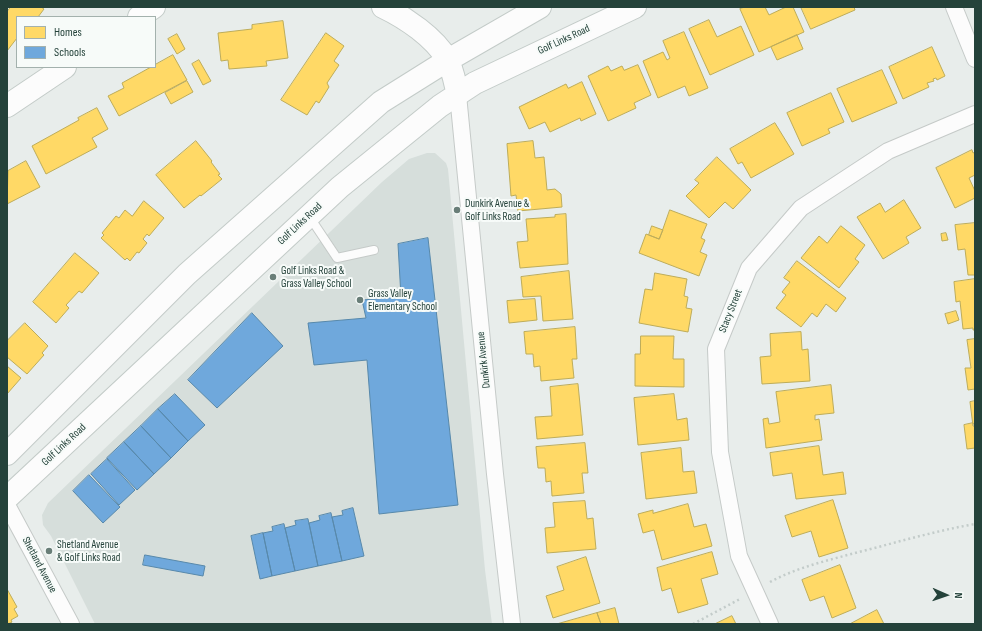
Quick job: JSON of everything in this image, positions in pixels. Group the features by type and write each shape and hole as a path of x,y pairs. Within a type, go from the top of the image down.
{"main road":[{"path":"140,16 154,7"},
{"path":"383,7 394,12 430,39 448,60 458,95"},
{"path":"7,454 187,274 381,102 448,60 540,7"},
{"name":"Golf Links Road","path":"7,498 345,182 440,106 486,77 634,7"},
{"path":"7,106 64,68"}],"street":[{"path":"954,7 975,59"},
{"name":"Dunkirk Avenue","path":"458,95 495,474 512,624"},
{"name":"Stacy Street","path":"770,624 739,556 720,452 716,349 749,268 801,208 888,151 975,114"},
{"name":"Shetland Avenue","path":"7,505 71,624"}],"lane":[{"path":"309,216 337,258 374,250"}],"path":[{"path":"693,624 787,573 936,531 975,524"}],"shaded area":[{"name":"Grass Valley Elementary School","path":"427,153 435,153 446,163 448,169 485,570 492,624 95,624 51,536 43,525 42,515 48,503 382,182 409,159"}],"building: Homes":[{"path":"11,7 41,7 44,9 39,16 16,16 16,39 7,51 7,12"},
{"path":"745,7 765,7 769,15 786,7 793,7 804,32 759,52 740,9"},
{"path":"801,7 854,7 855,10 811,29"},
{"path":"709,20 717,37 741,26 754,55 710,75 689,29"},
{"path":"283,21 288,58 266,61 267,66 229,69 228,60 221,61 218,33 252,29 252,25"},
{"path":"684,32 708,88 689,96 685,86 658,98 643,61 663,52 667,60 670,58 663,41"},
{"path":"326,33 344,46 334,61 339,65 327,83 329,87 319,103 316,101 307,115 281,100"},
{"path":"177,34 185,49 177,54 168,39"},
{"path":"797,35 803,49 777,60 771,47"},
{"path":"932,47 945,76 937,80 936,78 933,79 934,81 927,83 929,87 903,99 889,67"},
{"path":"173,55 187,80 119,116 108,96 124,88 122,83 149,68 156,68 156,64"},
{"path":"199,60 211,81 203,85 192,64"},
{"path":"638,65 651,95 634,103 636,108 608,121 588,76 608,66 611,71 622,66 624,70"},
{"path":"882,70 897,103 852,122 837,89"},
{"path":"187,81 193,92 171,104 165,93"},
{"path":"582,82 596,114 581,121 580,118 550,132 545,122 529,129 519,107 566,84 568,88"},
{"path":"831,93 844,122 828,129 830,133 802,146 787,113"},
{"path":"97,108 108,129 92,138 97,147 46,174 32,146 79,120 78,118"},
{"path":"775,123 794,154 751,178 742,162 738,164 730,149"},
{"path":"196,141 212,161 211,162 220,174 218,175 222,179 184,208 156,175"},
{"path":"533,141 535,158 544,157 547,190 555,189 561,194 562,207 518,211 516,195 511,196 507,144"},
{"path":"972,150 973,153 975,152 975,175 969,178 975,191 975,198 955,208 936,168"},
{"path":"717,157 751,190 733,209 725,202 709,218 686,196 699,183 695,180"},
{"path":"26,161 40,187 7,204 8,171"},
{"path":"904,200 921,228 906,237 909,243 883,259 857,217 880,203 885,212"},
{"path":"144,201 164,218 149,236 147,234 143,239 147,243 139,253 137,252 130,261 127,258 125,260 101,238 104,235 102,233 116,216 119,218 125,210 132,216"},
{"path":"670,210 707,224 701,238 705,240 700,252 707,255 699,276 639,253 646,234 659,239"},
{"path":"566,214 568,264 520,268 517,242 528,241 526,219 555,217 555,215"},
{"path":"975,223 975,275 968,275 965,249 958,250 955,225"},
{"path":"652,226 663,230 659,239 649,235"},
{"path":"841,226 865,245 855,259 859,262 839,288 801,258 819,236 827,243"},
{"path":"946,233 948,240 942,241 941,234"},
{"path":"75,253 99,273 82,293 79,291 66,305 69,308 56,323 33,302"},
{"path":"797,261 846,298 836,312 826,304 817,317 812,313 801,327 776,308 786,295 782,292 790,282 784,278"},
{"path":"569,271 573,319 543,321 541,296 523,297 521,277"},
{"path":"655,273 687,279 684,296 688,297 686,308 692,309 688,332 639,323 645,289 652,290"},
{"path":"975,279 975,330 973,330 973,328 963,329 960,301 956,302 954,282"},
{"path":"535,299 537,320 509,323 507,301"},
{"path":"956,311 959,320 948,324 945,314"},
{"path":"25,323 48,346 42,353 44,355 27,374 7,357 7,341"},
{"path":"575,327 577,359 572,359 574,378 541,381 540,366 534,367 533,354 526,354 524,332"},
{"path":"801,332 802,350 808,349 810,381 762,384 760,357 771,356 770,334"},
{"path":"641,336 674,336 673,359 684,359 684,387 635,386 635,354 640,354"},
{"path":"975,339 975,389 968,390 965,368 971,368 967,340"},
{"path":"7,366 21,378 7,394"},
{"path":"578,384 583,435 537,439 535,417 552,416 550,387"},
{"path":"831,385 834,413 815,415 815,420 819,419 822,440 766,448 763,419 768,418 769,424 780,422 776,392"},
{"path":"674,394 677,420 687,418 689,440 638,445 634,398"},
{"path":"975,401 975,426 973,426 970,402"},
{"path":"973,423 975,426 975,448 967,449 964,425"},
{"path":"585,443 588,473 582,473 584,493 552,496 551,481 546,482 545,468 538,468 536,447"},
{"path":"819,446 823,475 843,472 846,494 796,499 792,473 773,476 770,453"},
{"path":"681,448 683,472 694,471 697,493 646,499 641,453"},
{"path":"833,500 848,548 819,557 811,531 792,537 785,516"},
{"path":"585,501 587,519 593,518 596,549 547,553 545,528 555,527 553,503"},
{"path":"688,504 694,527 706,524 712,546 662,560 654,530 643,533 638,514 653,510 653,513"},
{"path":"712,552 718,574 701,579 708,604 678,613 671,588 662,591 657,568"},
{"path":"586,557 600,603 553,618 546,596 564,590 557,567"},
{"path":"840,565 856,608 832,618 824,596 810,601 802,580"},
{"path":"7,589 17,607 14,609 18,616 11,620 12,622 8,624"},
{"path":"615,608 619,624 601,624 597,613"},
{"path":"877,610 884,624 850,624"},
{"path":"597,613 601,624 557,624"},
{"path":"732,616 736,624 715,624"}],"building: Schools":[{"path":"428,238 458,505 379,514 367,360 314,365 308,323 366,318 362,300 401,297 398,244"},
{"path":"252,313 283,346 217,408 188,380"},
{"path":"175,394 205,425 188,441 158,409"},
{"path":"158,409 188,441 171,458 141,426"},
{"path":"141,426 171,458 154,474 124,442"},
{"path":"124,442 154,474 137,490 107,458"},
{"path":"107,459 135,490 119,505 91,474"},
{"path":"89,475 120,507 103,523 73,491"},
{"path":"353,508 364,556 342,561 332,517 343,515 342,511"},
{"path":"331,513 342,561 318,566 309,523 320,520 319,516"},
{"path":"308,519 318,566 295,571 285,528 296,525 295,521"},
{"path":"284,524 295,571 272,576 263,533 273,531 272,527"},
{"path":"263,533 272,576 260,579 251,536"},
{"path":"145,555 205,566 203,576 143,565"}],"place":[{"name":"Dunkirk Avenue & Golf Links Road","path":"457,210"},
{"name":"Golf Links Road & Grass Valley School","path":"273,277"},
{"name":"Grass Valley Elementary School","path":"360,300"},
{"name":"Shetland Avenue & Golf Links Road","path":"49,551"}]}
